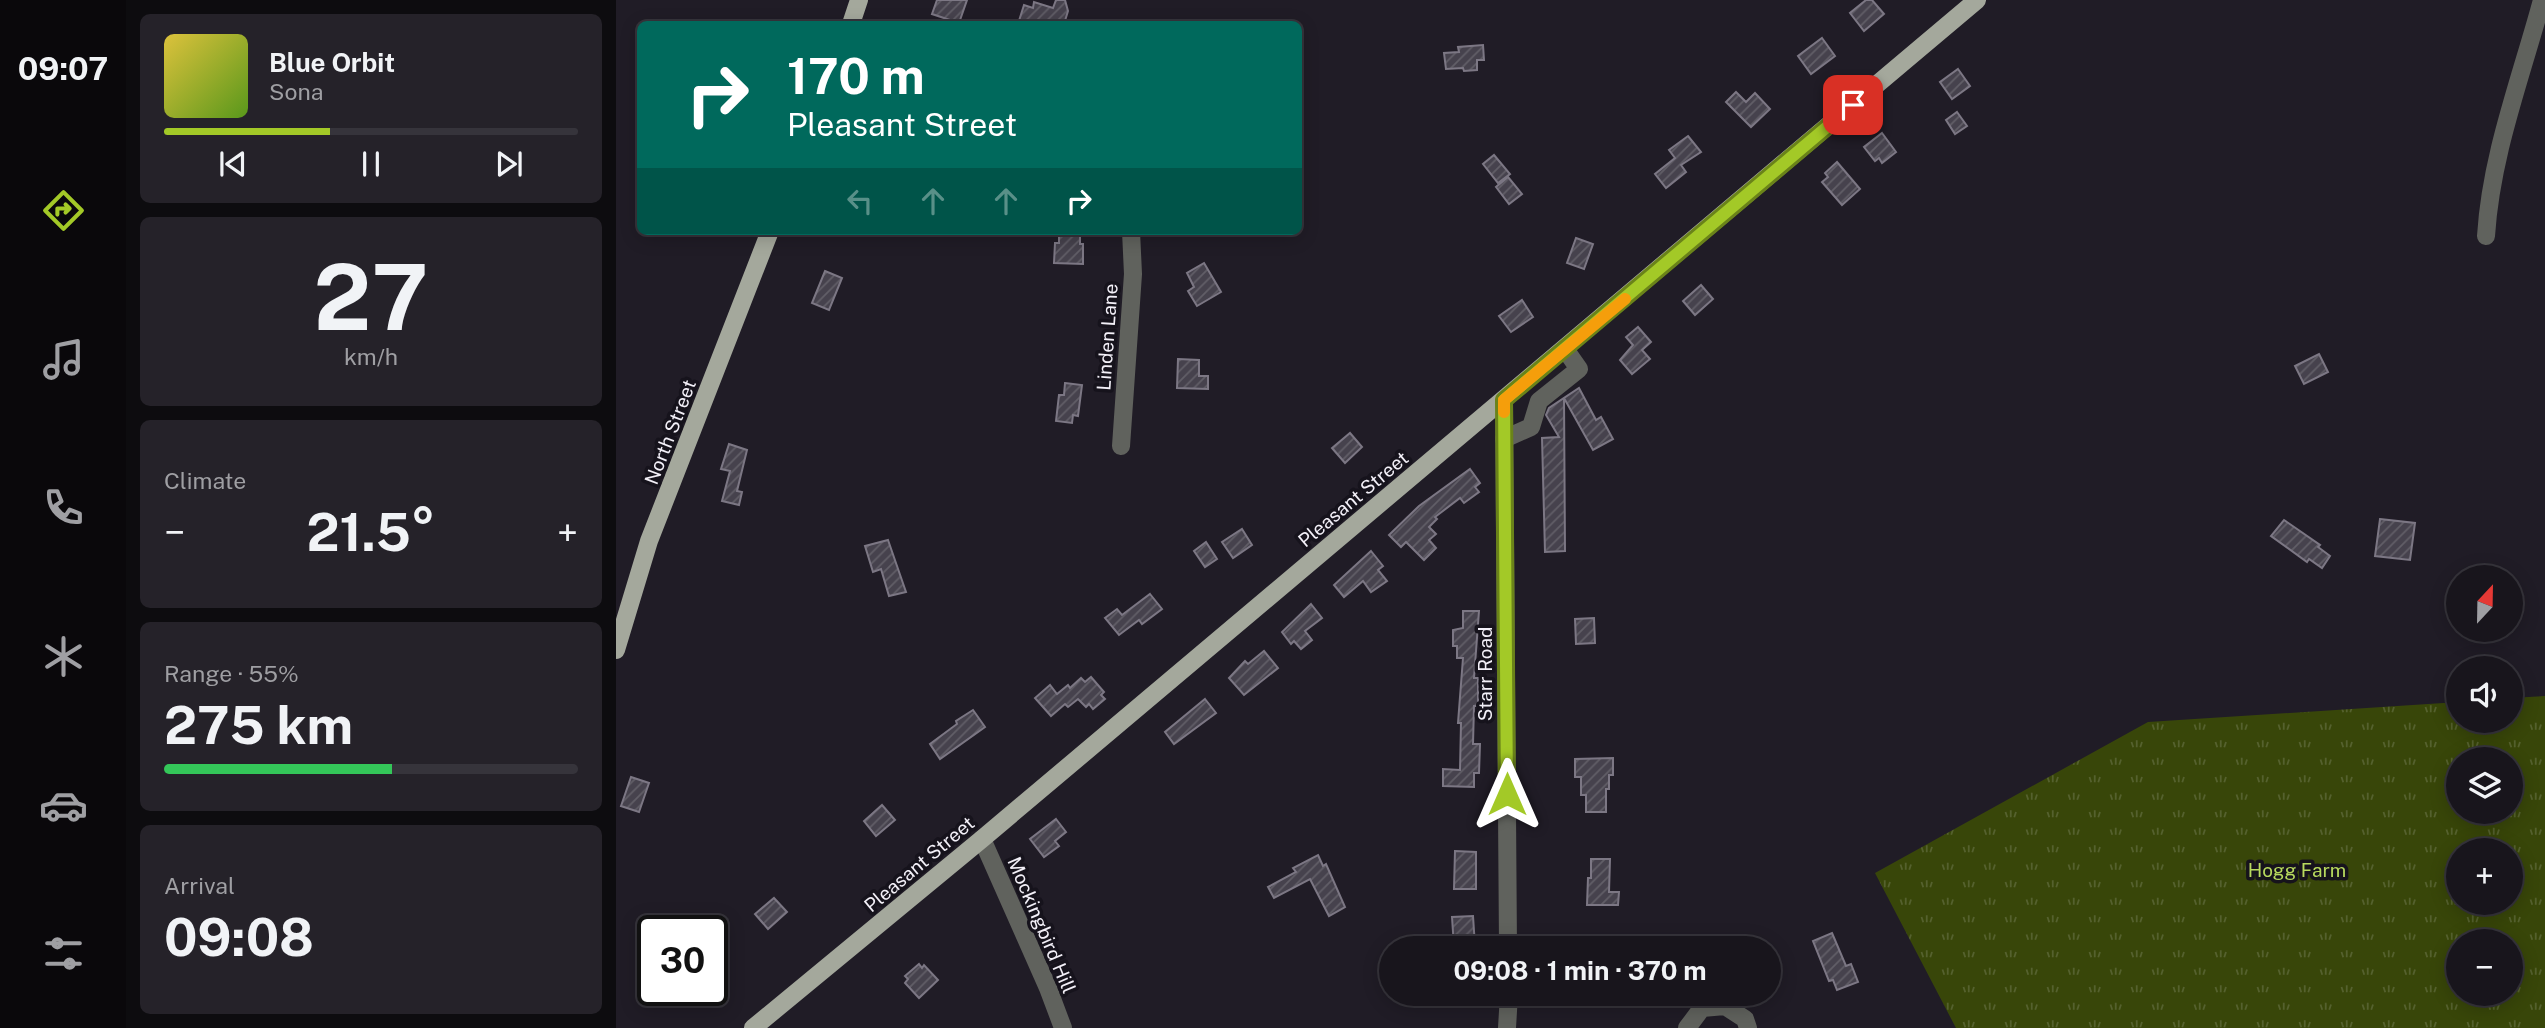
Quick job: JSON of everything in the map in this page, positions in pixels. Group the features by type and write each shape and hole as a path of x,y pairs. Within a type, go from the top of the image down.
{"main road":[{"path":"852,21 859,0"},
{"name":"Pleasant Street","path":"753,1028 982,839 1977,0"},
{"name":"North Street","path":"616,650 649,541 768,235"}],"street":[{"path":"2486,236 2492,180 2500,144 2542,0"},
{"name":"Linden Lane","path":"1121,446 1133,274 1131,235"},
{"path":"1504,439 1531,427 1539,401 1578,369 1565,349"},
{"name":"Starr Road","path":"1504,400 1508,936"},
{"name":"Mockingbird Hill","path":"982,839 1063,1028"},
{"path":"1507,1028 1508,1006"},
{"path":"1687,1028 1702,1008 1725,1006 1745,1019 1748,1028"}],"green space":[{"name":"Hogg Farm","path":"2545,696 2545,1028 1956,1028 1875,873 2148,722 2446,703 2446,733 2523,733 2523,697"}],"building":[{"path":"937,0 967,0 960,21 932,14"},
{"path":"1056,0 1065,0 1068,11 1065,21 1019,21 1024,5 1033,8 1034,2 1053,8"},
{"path":"1866,0 1872,0 1884,14 1864,31 1850,13"},
{"path":"1822,38 1835,56 1811,74 1798,56"},
{"path":"1483,45 1484,60 1477,60 1477,70 1446,69 1444,53 1459,52 1458,47"},
{"path":"1958,69 1970,86 1952,99 1940,82"},
{"path":"1736,92 1746,102 1755,93 1770,109 1751,127 1726,102"},
{"path":"1957,112 1967,126 1955,134 1946,120"},
{"path":"1882,133 1896,152 1882,163 1879,158 1875,161 1864,147"},
{"path":"1688,136 1701,152 1681,165 1686,172 1666,188 1655,174 1675,158 1669,150"},
{"path":"1494,155 1510,174 1498,183 1483,164"},
{"path":"1837,162 1860,189 1842,205 1822,182 1828,177 1825,173"},
{"path":"1508,177 1522,194 1509,204 1496,187"},
{"path":"1059,235 1080,235 1083,264 1054,263 1055,243 1059,243"},
{"path":"1576,238 1593,244 1584,269 1567,263"},
{"path":"1204,263 1221,292 1197,306 1188,291 1194,287 1187,273"},
{"path":"825,271 842,278 829,310 812,303"},
{"path":"1701,285 1713,299 1695,315 1683,301"},
{"path":"1522,300 1533,317 1511,332 1499,316"},
{"path":"1638,327 1651,342 1642,350 1650,359 1632,374 1620,360 1633,345 1626,337"},
{"path":"2319,354 2328,372 2304,384 2295,366"},
{"path":"1178,359 1199,360 1199,376 1208,376 1208,389 1177,388"},
{"path":"1065,383 1082,385 1078,416 1073,415 1072,423 1056,421 1059,395 1064,395"},
{"path":"1579,388 1596,420 1601,417 1613,439 1593,450 1564,398"},
{"path":"1564,398 1565,551 1545,552 1542,438 1559,437 1546,415 1549,408"},
{"path":"1350,433 1362,447 1345,463 1332,448"},
{"path":"729,444 747,450 737,491 742,492 739,505 722,501 730,471 721,469"},
{"path":"1470,469 1480,483 1475,487 1479,492 1464,503 1460,498 1435,517 1437,519 1429,527 1436,534 1429,540 1436,548 1424,560 1406,542 1401,547 1389,535 1419,506"},
{"path":"2380,519 2415,523 2410,560 2375,556"},
{"path":"2284,520 2320,545 2318,547 2330,556 2322,568 2309,559 2307,562 2271,536"},
{"path":"1242,529 1252,545 1233,558 1222,542"},
{"path":"888,540 906,592 889,596 881,569 873,572 865,546"},
{"path":"1206,542 1217,559 1205,567 1194,551"},
{"path":"1371,551 1383,566 1378,570 1387,581 1371,592 1363,581 1344,597 1334,585"},
{"path":"1150,594 1162,609 1142,624 1139,620 1119,635 1105,618 1117,609 1122,615"},
{"path":"1311,604 1322,618 1305,631 1312,640 1301,649 1294,641 1291,644 1282,632"},
{"path":"1463,611 1479,611 1474,678 1478,678 1478,706 1474,706 1473,744 1480,744 1479,773 1474,773 1474,787 1443,786 1443,769 1460,770 1461,723 1458,723 1463,658 1457,658 1457,646 1453,646 1453,630 1463,628"},
{"path":"1594,618 1595,643 1576,644 1575,619"},
{"path":"1264,651 1278,668 1244,695 1229,678 1245,661 1248,664"},
{"path":"1091,677 1104,692 1101,695 1105,699 1093,709 1089,704 1086,707 1078,699 1068,707 1065,704 1051,716 1035,698 1050,685 1057,694 1068,685 1070,688 1081,678 1085,682"},
{"path":"1205,699 1216,713 1174,744 1165,732"},
{"path":"973,710 985,727 940,759 930,744"},
{"path":"1613,758 1613,775 1609,775 1609,789 1606,789 1606,812 1586,812 1586,795 1581,795 1581,777 1575,777 1575,759"},
{"path":"631,777 649,783 639,812 621,806"},
{"path":"882,805 895,820 876,836 864,821"},
{"path":"1056,819 1066,832 1055,841 1059,846 1044,857 1030,839"},
{"path":"1455,851 1476,852 1476,889 1454,889"},
{"path":"1318,855 1323,866 1326,864 1345,907 1329,916 1310,879 1274,898 1268,887 1296,872 1293,868"},
{"path":"1591,859 1610,859 1609,892 1619,892 1618,905 1587,905"},
{"path":"774,898 787,912 768,929 755,914"},
{"path":"1473,916 1474,936 1453,936 1452,917"},
{"path":"1832,933 1846,966 1851,964 1858,982 1837,990 1833,980 1829,981 1813,941"},
{"path":"919,964 922,968 924,965 938,980 919,998 905,983 908,979 905,976"}],"slow traffic":[{"path":"1504,412 1504,400 1625,299"}],"route":[{"path":"1507,794 1504,400 1853,105"}]}
